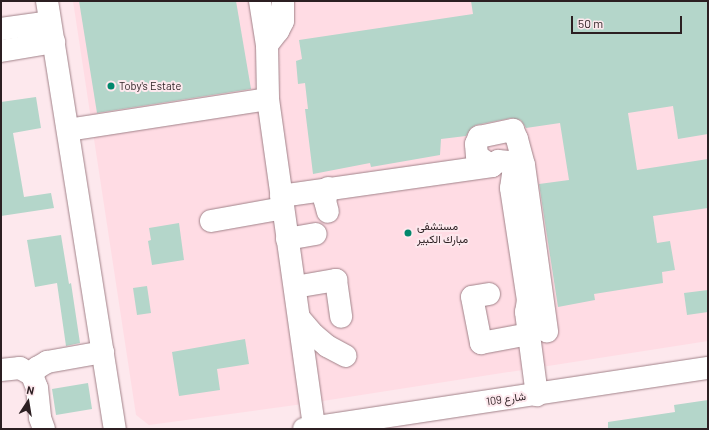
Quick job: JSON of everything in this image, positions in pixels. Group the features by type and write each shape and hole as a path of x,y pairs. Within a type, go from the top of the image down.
{"street":[{"path":"260,1 267,45 268,99 287,239 300,319 309,428"},
{"path":"267,45 284,21 283,1"},
{"path":"1,29 50,21"},
{"path":"1,51 50,21"},
{"path":"50,21 115,429"},
{"path":"68,130 268,99"},
{"path":"492,166 477,156 476,144 478,137 513,130 518,138 524,165 537,395"},
{"path":"211,221 328,188 492,166 498,161 509,162 514,167 511,188 528,300 534,326"},
{"path":"328,188 325,201 328,212"},
{"path":"287,239 316,234"},
{"path":"295,287 336,280 341,317"},
{"path":"475,344 472,296 489,294"},
{"path":"462,298 475,344"},
{"path":"300,319 314,335 327,346 346,356"},
{"path":"475,344 534,326"},
{"path":"32,375 37,368 47,362 103,352"},
{"path":"1,370 20,368 32,375 37,388 40,418 44,429"},
{"name":"شارع 109","path":"309,428 367,425 537,395 708,368"}],"shaded area":[{"name":"مستشفى مبارك الكبير","path":"73,1 708,1 708,341 310,403 149,425 136,415"}],"building":[{"path":"79,1 236,1 251,89 97,113"},
{"path":"471,1 708,1 708,134 678,139 673,106 628,113 637,170 708,159 708,208 653,216 657,243 670,241 675,270 662,272 663,283 594,294 595,300 558,307 539,184 569,180 560,123 526,128 521,120 511,118 476,125 471,128 466,136 441,139 440,155 371,167 370,163 313,174 305,109 308,109 305,83 298,84 296,61 302,59 299,40 473,14"},
{"path":"36,97 41,128 13,133 24,197 51,193 54,208 1,216 1,102"},
{"path":"179,223 184,260 152,265 148,241 151,240 149,228"},
{"path":"61,235 69,284 71,283 80,343 66,346 57,283 35,287 27,240"},
{"path":"147,286 151,313 137,315 133,288"},
{"path":"708,290 708,312 687,315 684,293"},
{"path":"245,339 249,364 217,369 220,390 179,396 172,352"},
{"path":"88,383 92,409 56,415 52,389"},
{"path":"708,400 708,429 608,429 608,422 675,412 674,405"}],"place":[{"name":"Toby's Estate","path":"111,86"},
{"name":"مستشفى مبارك الكبير","path":"408,233"}]}
